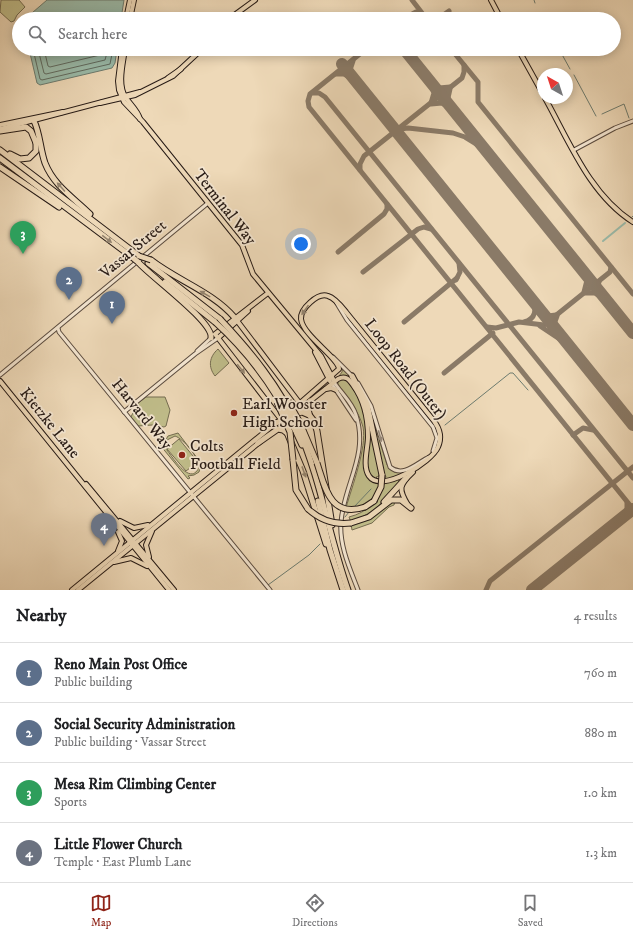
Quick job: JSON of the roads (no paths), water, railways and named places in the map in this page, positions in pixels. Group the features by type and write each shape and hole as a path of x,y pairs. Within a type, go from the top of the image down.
{"highway":[{"path":"0,149 17,158 26,159 34,154 37,144 32,124 33,119"},
{"path":"33,119 45,163 53,177 64,191 135,256 138,262 171,275 220,303 236,320"},
{"path":"0,130 21,127 27,128 32,132 37,144"},
{"path":"0,149 99,224"},
{"path":"0,158 77,217 146,264 218,320 276,390 317,463 326,494 333,503 349,509 365,507 374,501 381,487 382,475 368,407 352,376"},
{"path":"0,167 77,217"},
{"path":"146,264 191,309 215,337"},
{"path":"276,390 286,397 314,470 348,590"},
{"path":"276,390 290,432 296,490 308,509 319,518 330,522 351,523 364,519 374,513 386,502 393,500 403,501 411,508"},
{"path":"307,401 310,416"},
{"path":"302,405 315,425 331,515 331,534"},
{"path":"310,416 302,412 290,414 280,423 289,436 303,471 323,537 344,590"},
{"path":"298,427 312,474 333,562"},
{"path":"258,443 278,429 283,430 289,436"},
{"path":"374,513 406,478"}],"main road":[{"path":"127,12 130,0"},
{"path":"131,12 134,0"},
{"path":"239,12 255,0"},
{"path":"491,0 497,12"},
{"path":"112,98 116,95 121,56"},
{"path":"123,97 121,79 125,56"},
{"path":"0,125 63,112 140,92 168,78 181,69 195,56"},
{"path":"522,56 537,83"},
{"path":"118,84 123,97"},
{"path":"100,103 112,98 123,97"},
{"name":"Terminal Way","path":"123,97 243,247 252,271 268,293 325,362 332,381"},
{"path":"548,104 600,193 616,210 633,222"},
{"path":"0,130 33,119"},
{"path":"268,293 215,337 276,412 280,423"},
{"name":"Loop Road (Outer)","path":"327,353 303,326 301,316 305,308 321,296 328,296 346,312 437,425 440,433 440,442 437,450 408,473 381,482 372,479 366,468 368,428 362,402 347,378 332,381"},
{"path":"260,300 269,298 275,301"},
{"path":"236,320 294,397 302,405"},
{"name":"Terminal Way","path":"314,349 332,381"},
{"path":"307,401 325,389 339,370 337,363 327,353"},
{"path":"325,362 334,372 338,369 337,363"},
{"name":"Kietzke Lane","path":"0,381 81,480 112,521 150,560 174,590"},
{"path":"276,412 290,414 332,381"},
{"path":"325,389 330,388 336,390"},
{"path":"294,397 307,401"},
{"path":"290,414 295,402 294,397"},
{"path":"72,590 109,560 156,526 192,494 280,423"},
{"path":"113,515 126,525 138,528 149,525 250,452 280,423"},
{"path":"250,452 248,447 280,423"},
{"path":"411,508 401,492 401,486 406,478 425,460"},
{"name":"Kietzke Lane","path":"81,480 113,515 151,568 169,590"},
{"path":"104,569 165,514"},
{"path":"109,560 119,549 122,541 112,521"},
{"path":"150,560 147,551 147,541 156,526"},
{"path":"78,590 115,561 128,558 138,560 151,568"}],"street":[{"path":"574,150 615,128 633,121"},
{"name":"Vassar Street","path":"0,375 208,203"},
{"name":"Harvard Way","path":"58,328 59,332 270,590"},
{"path":"124,412 215,337"},
{"path":"195,354 215,337"},
{"path":"327,353 341,364 360,386 371,406 390,467 395,471 402,471 430,456"},
{"name":"Terminal Way","path":"332,381 336,390 358,423"},
{"name":"Terminal Way","path":"332,381 354,408 360,436 360,451 344,506 341,527 346,558 358,590"}],"water":[{"path":"47,0 124,0 122,12 33,12"},
{"path":"31,56 116,56 115,63 112,68 40,85 37,83"}],"waterway":[{"path":"563,56 569,68"},
{"path":"574,75 596,116"},
{"path":"602,114 624,104 629,118"},
{"path":"603,241 625,223"},
{"path":"445,425 510,373 513,373 528,390"},
{"path":"354,507 371,489"},
{"path":"345,517 349,512"},
{"path":"268,585 309,555 320,544"}],"place":[{"name":"Mesa Rim Climbing Center","path":"23,254"},
{"name":"Social Security Administration","path":"69,300"},
{"name":"Reno Main Post Office","path":"112,324"},
{"name":"Earl Wooster High School","path":"234,413"},
{"name":"Colts Football Field","path":"182,455"},
{"name":"Little Flower Church","path":"104,546"}]}
